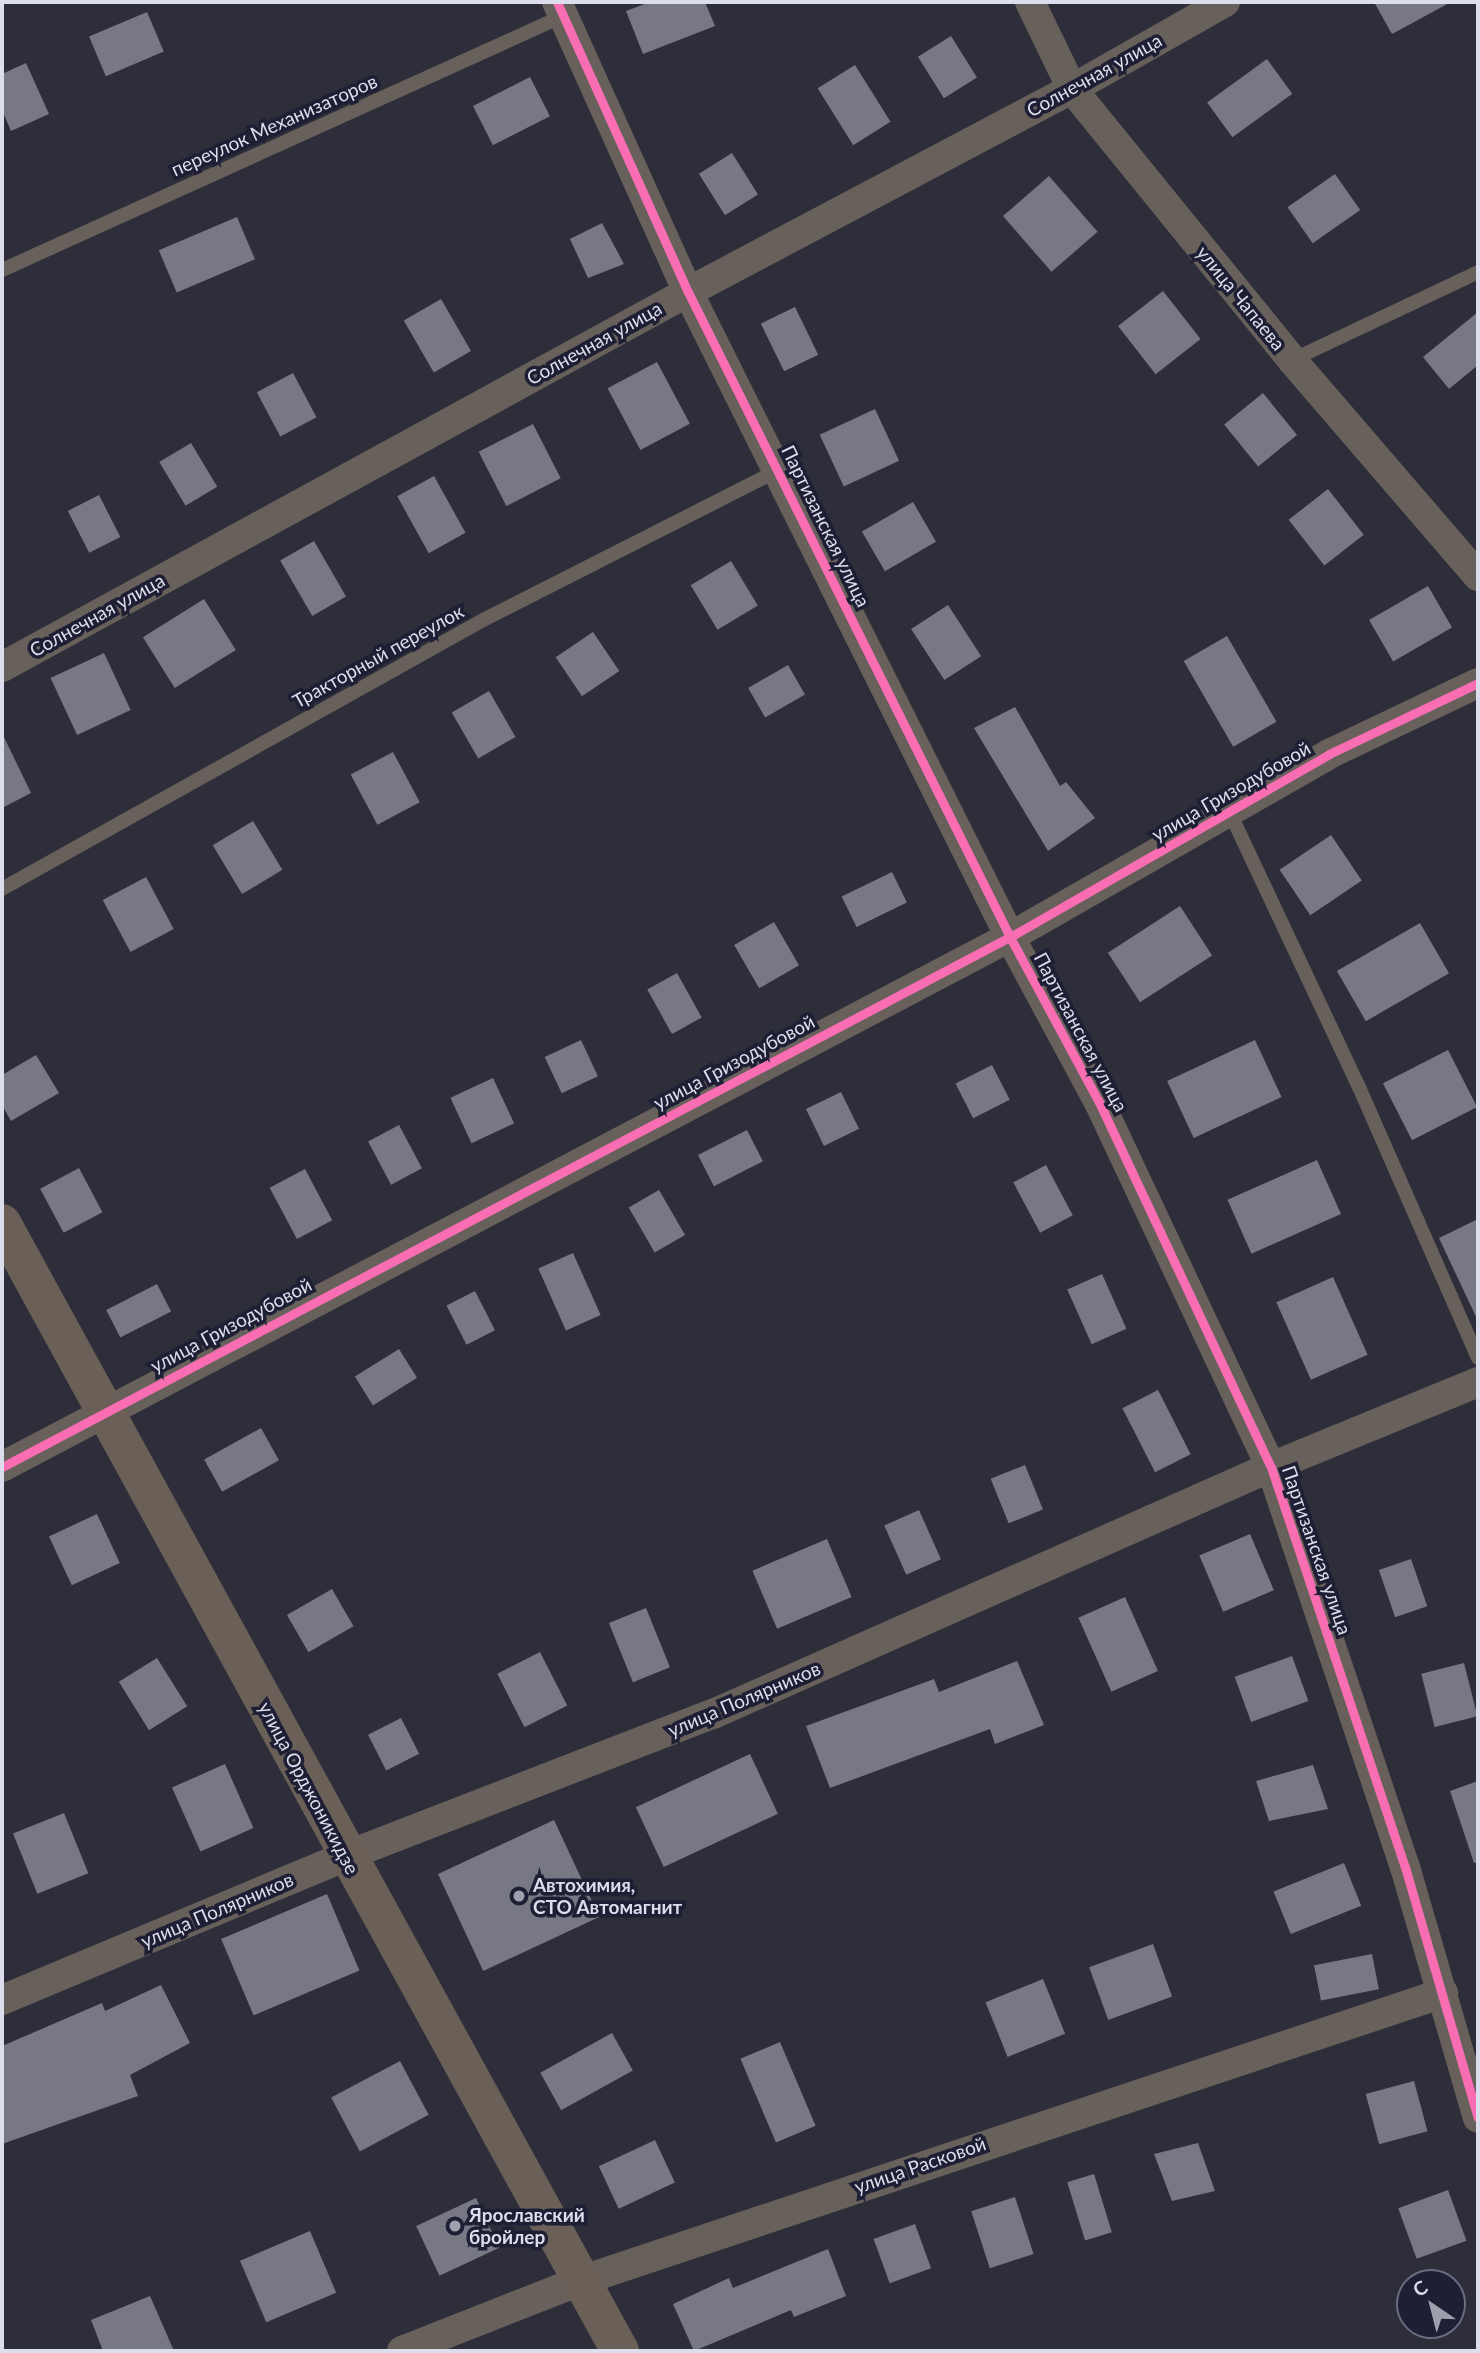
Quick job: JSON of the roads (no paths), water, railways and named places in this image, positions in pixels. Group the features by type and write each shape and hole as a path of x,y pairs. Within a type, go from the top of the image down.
{"main road":[{"name":"улица Орджоникидзе","path":"2,1223 346,1856 620,2351"}],"street":[{"name":"улица Чапаева","path":"1030,2 1072,89 1292,360 1478,576"},
{"name":"Солнечная улица","path":"2,667 688,292 1072,89 1224,2"},
{"name":"Партизанская улица","path":"560,9 688,292 1010,937 1099,1102 1271,1467 1443,1993 1478,2118"},
{"name":"улица Гризодубовой","path":"2,1467 1010,937 1329,754 1478,682"},
{"name":"улица Полярников","path":"2,2000 346,1856 713,1714 1271,1467 1478,1382"},
{"name":"улица Расковой","path":"402,2351 580,2281 1443,1993"}],"lane":[{"name":"переулок Механизаторов","path":"2,270 560,9"},
{"path":"1292,360 1478,272"},
{"name":"Тракторный переулок","path":"2,888 485,619 779,470"},
{"path":"1230,813 1359,1087 1478,1358"}],"place":[{"name":"Автохимия, СТО Автомагнит","path":"519,1896"},
{"name":"Ярославский бройлер","path":"455,2226"}]}
